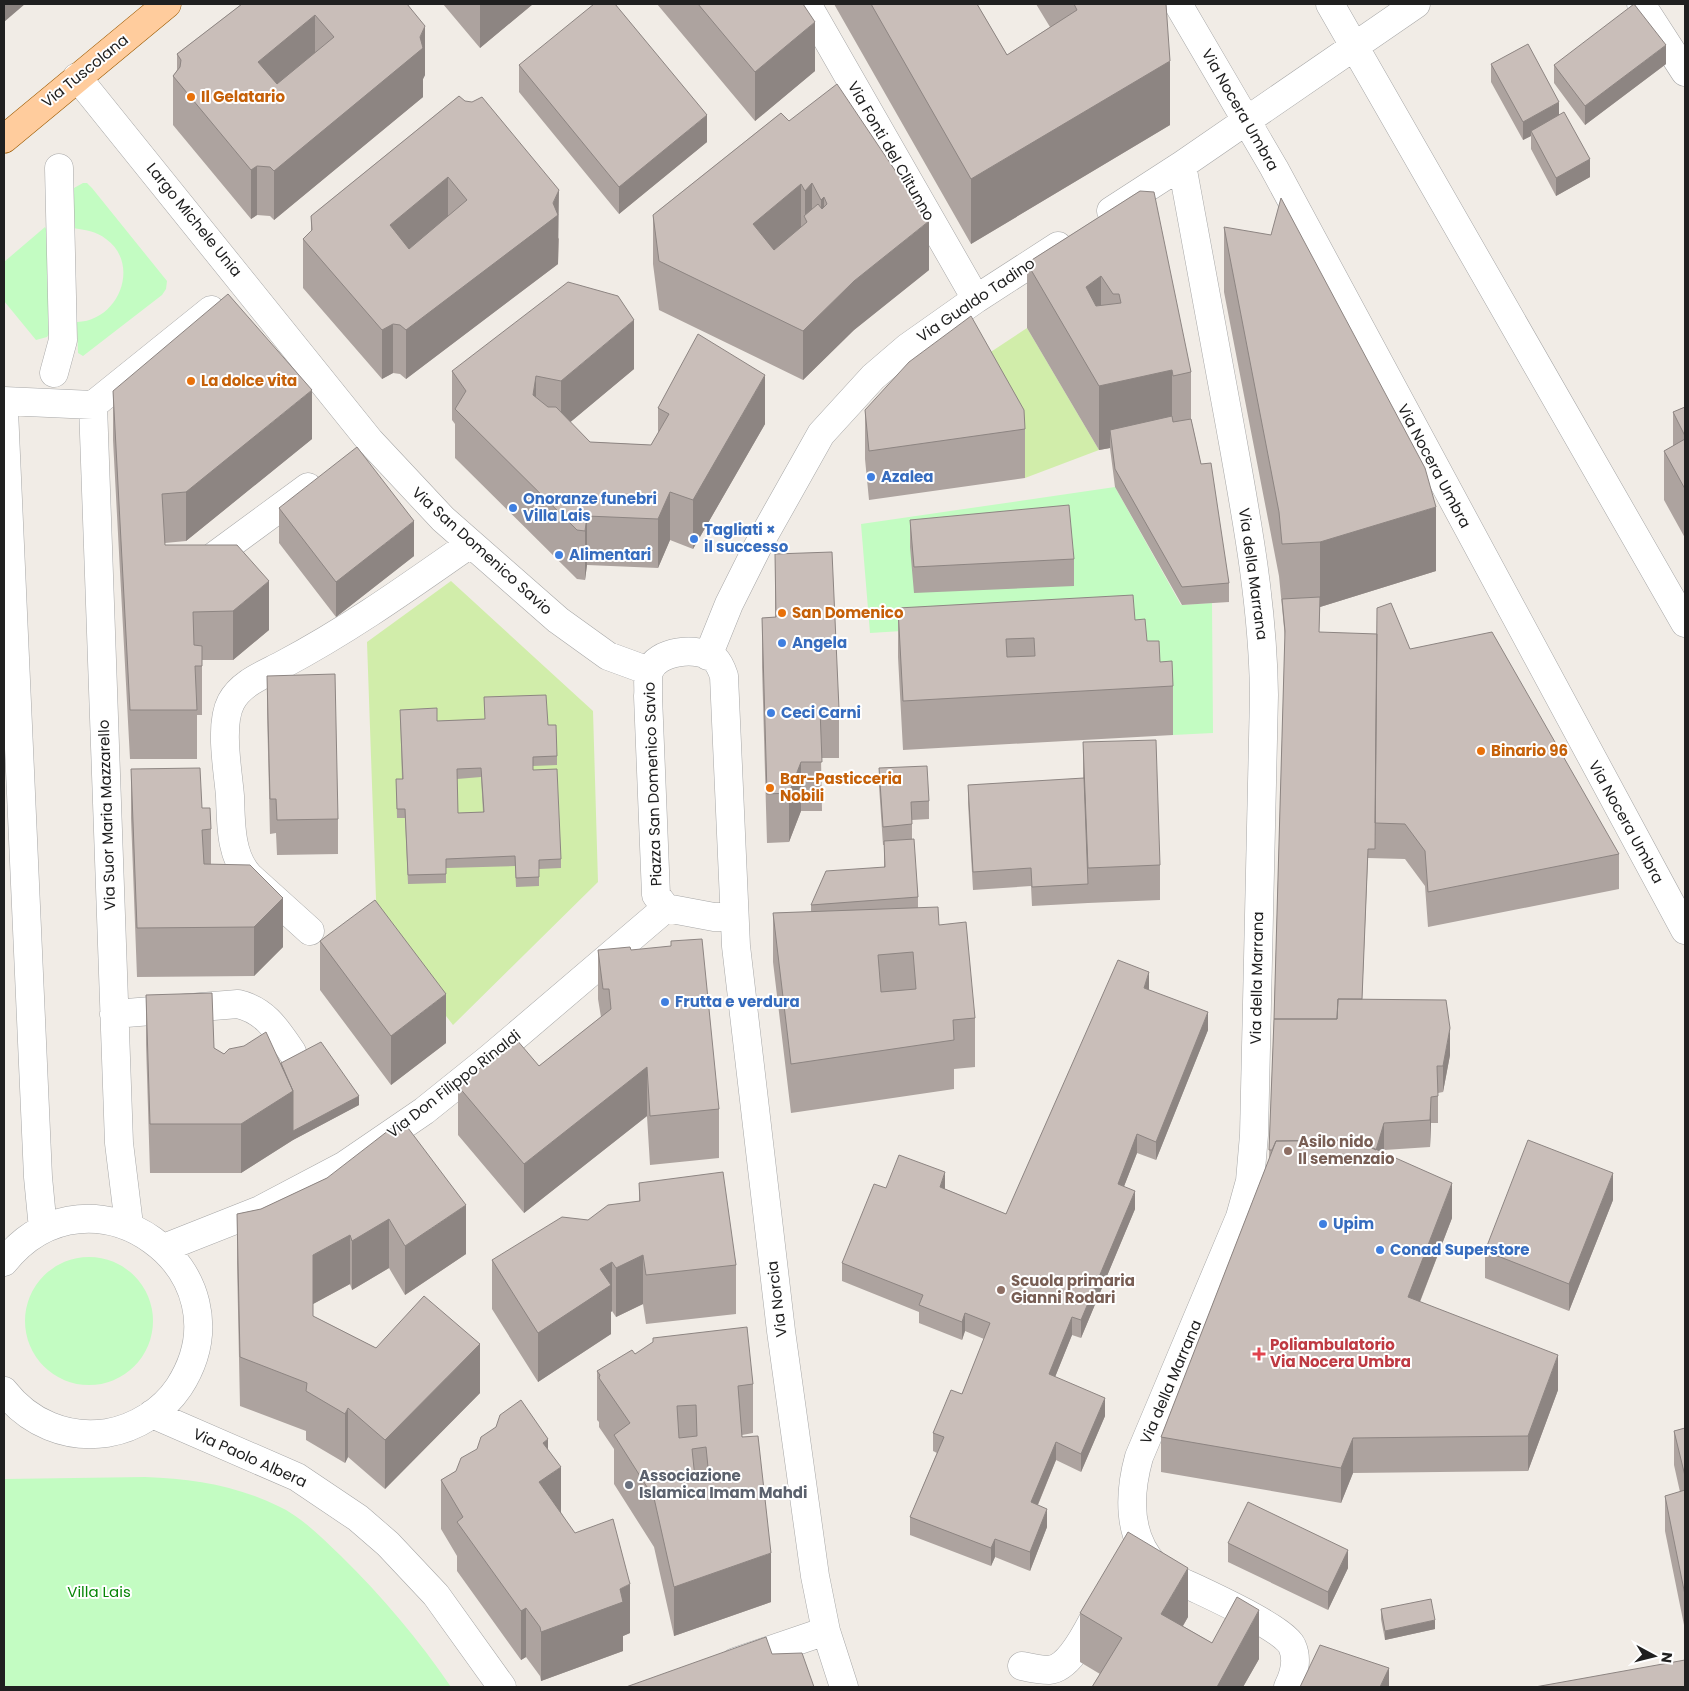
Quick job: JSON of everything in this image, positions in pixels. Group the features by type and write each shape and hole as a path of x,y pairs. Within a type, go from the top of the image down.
{"main road":[{"name":"Via Tuscolana","path":"4,139 167,4"}],"street":[{"name":"Via Fonti del Clitunno","path":"807,4 976,299"},
{"name":"Via Nocera Umbra","path":"1178,4 1247,121 1685,930"},
{"path":"1330,4 1685,623"},
{"name":"Via Gualdo Tadino","path":"708,656 729,604 758,546 821,434 867,383 891,361 976,299 1182,166 1416,4"},
{"path":"1641,4 1685,72"},
{"name":"Largo Michele Unia","path":"77,77 245,283 93,405"},
{"name":"Via della Marrana","path":"1182,166 1256,570 1262,624 1264,695 1254,1134 1250,1181 1240,1218 1139,1457 1132,1489 1134,1523 1138,1540 1149,1558 1166,1574 1284,1635 1292,1646 1294,1654 1293,1674 1288,1687"},
{"path":"54,373 63,340 58,168"},
{"name":"Via San Domenico Savio","path":"245,283 370,441 410,486 470,544 558,620 597,649 623,663 649,671"},
{"path":"4,401 93,405"},
{"name":"Via Suor Maria Mazzarello","path":"93,405 119,1143 129,1226"},
{"path":"4,410 37,1167 43,1230"},
{"path":"206,562 370,441"},
{"path":"310,931 242,869 232,832 225,731 229,704 243,686 345,630 470,544"},
{"name":"Piazza San Domenico Savio","path":"708,656 691,652 666,656 649,671 648,696 655,888 658,900 666,908 714,917 734,912"},
{"path":"708,656 716,660 724,676 734,912"},
{"name":"Via Don Filippo Rinaldi","path":"164,1248 260,1210 345,1166 424,1111 490,1058 666,908"},
{"name":"Via Norcia","path":"734,912 781,1331 815,1576 826,1631 844,1687"},
{"path":"114,1014 238,1004 248,1006 267,1018 292,1052"},
{"path":"4,1262 21,1244 43,1230 60,1223 82,1219 104,1219 129,1226 147,1234 164,1248 179,1266 194,1301 197,1334 191,1363 181,1383 168,1401 152,1414 120,1430 80,1434 43,1423 7,1403"},
{"name":"Via Paolo Albera","path":"152,1414 297,1476 358,1518 398,1554 436,1595 502,1687"},
{"path":"1022,1666 1048,1670 1063,1666 1074,1652 1138,1540"},
{"path":"710,1670 826,1631"}],"green space":[{"path":"87,183 92,188 167,281 166,289 162,295 83,356 78,353 77,322 92,319 104,312 114,302 120,290 123,276 122,262 117,250 106,239 86,230 73,228 74,188"},
{"path":"45,227 47,231 50,332 47,337 36,340 4,301 4,262"},
{"path":"1027,328 1099,450 1025,478 1024,459 971,365"},
{"path":"1115,487 1181,605 1212,603 1213,733 1173,735 1032,623 870,633 861,524"},
{"path":"451,581 593,711 598,882 453,1025 377,927 367,642"},
{"path":"89,1257 113,1262 134,1276 148,1297 153,1321 148,1345 134,1366 113,1380 89,1385 65,1380 44,1366 30,1345 25,1321 30,1297 44,1276 65,1262"},
{"name":"Villa Lais","path":"145,1477 180,1479 229,1488 262,1499 295,1516 327,1542 371,1587 413,1635 451,1687 4,1687 4,1479"}],"building":[{"path":"242,4 407,4 425,26 420,37 423,48 274,171 270,167 257,166 251,170 173,76 180,67 181,60 177,54","holes":["315,15 334,37 277,84 258,62"]},
{"path":"594,4 615,4 707,115 619,187 519,65"},
{"path":"698,4 803,4 815,22 755,72"},
{"path":"871,4 977,4 1007,55 1077,10 1074,4 1166,4 1170,61 971,179"},
{"path":"1634,4 1666,45 1585,106 1554,65"},
{"path":"1528,44 1559,102 1523,122 1491,64"},
{"path":"837,84 929,221 854,281 803,331 659,261 653,215 781,113 789,121","holes":["812,183 821,200 824,197 827,204 822,209 818,204 804,216 807,222 774,250 753,224 801,184 805,191"]},
{"path":"459,96 465,101 472,102 482,97 559,190 553,203 558,215 406,330 400,325 393,324 382,330 303,239 312,230 311,216","holes":["448,177 467,200 409,249 390,225"]},
{"path":"1564,112 1590,159 1556,178 1531,131"},
{"path":"1140,191 1154,192 1191,372 1173,376 1172,370 1099,386 1027,263","holes":["1101,276 1113,294 1119,294 1121,303 1096,306 1086,287"]},
{"path":"1281,198 1425,468 1436,507 1320,542 1282,544 1279,512 1224,227 1271,235"},
{"path":"568,282 618,296 634,320 561,381 536,376 533,395 548,407 556,407 590,442 651,445 669,414 658,408 698,334 765,375 693,500 670,492 658,519 587,516 585,531 577,530 455,409 466,391 452,371"},
{"path":"228,294 312,390 186,492 162,494 165,545 237,545 269,581 233,611 193,612 194,645 202,646 202,666 195,666 197,710 130,710 113,391"},
{"path":"971,316 1024,410 1025,429 869,451 865,410 909,362"},
{"path":"1685,407 1685,436 1673,412"},
{"path":"1172,416 1173,422 1191,419 1201,464 1211,463 1229,583 1182,587 1115,469 1110,430"},
{"path":"1685,439 1685,489 1664,451"},
{"path":"357,447 414,521 336,582 279,508"},
{"path":"1069,505 1074,559 914,567 910,520"},
{"path":"832,552 839,709 820,709 822,762 801,762 789,793 767,794 762,618 776,617 775,554"},
{"path":"1133,595 1135,620 1145,619 1147,641 1159,641 1160,662 1172,661 1173,686 903,701 898,608","holes":["1034,638 1035,656 1007,657 1006,639"]},
{"path":"1320,597 1319,632 1377,634 1375,849 1368,849 1362,999 1338,999 1337,1019 1274,1019 1285,631 1282,599"},
{"path":"1391,603 1410,649 1492,632 1619,854 1428,892 1425,851 1405,824 1375,823 1377,608"},
{"path":"335,674 338,819 277,820 276,799 270,799 267,676"},
{"path":"546,695 548,725 556,725 557,756 533,757 533,770 557,769 561,859 539,860 539,877 516,878 515,856 446,859 446,874 408,875 405,809 397,809 396,779 403,779 400,710 437,708 437,721 485,719 484,697","holes":["481,768 484,812 458,813 457,769"]},
{"path":"1156,740 1160,865 1088,868 1083,742"},
{"path":"927,766 929,801 911,802 912,824 883,827 879,768"},
{"path":"200,768 202,808 210,808 211,829 202,830 204,864 250,865 283,898 254,927 137,928 131,769"},
{"path":"1084,778 1088,884 1032,887 1031,868 973,872 968,785"},
{"path":"914,839 918,897 811,905 826,871 885,867 884,841"},
{"path":"375,900 446,994 391,1036 320,941"},
{"path":"938,907 939,925 966,922 975,1018 953,1020 954,1040 791,1064 773,913","holes":["913,952 916,989 881,992 878,955"]},
{"path":"702,939 719,1109 650,1116 647,1067 524,1164 458,1086 516,1039 539,1066 611,1009 609,989 603,989 598,950 630,947 631,950 671,946 671,941"},
{"path":"1118,960 1149,972 1144,988 1208,1012 1156,1142 1137,1134 1118,1184 1135,1191 1081,1320 1072,1317 1049,1374 1105,1398 1081,1454 1056,1442 1031,1502 1047,1509 1030,1552 995,1539 991,1548 910,1517 944,1437 933,1433 951,1390 962,1394 990,1323 965,1313 962,1322 919,1305 923,1295 842,1263 874,1184 886,1188 899,1155 945,1172 940,1187 1006,1214"},
{"path":"212,993 214,1048 224,1054 229,1049 244,1046 266,1032 293,1091 241,1124 150,1124 146,995"},
{"path":"1338,999 1446,1000 1450,1028 1443,1066 1437,1066 1438,1096 1431,1097 1430,1120 1384,1123 1376,1150 1355,1140 1276,1141 1272,1150 1269,1150 1274,1019 1337,1019"},
{"path":"321,1042 359,1096 293,1131 293,1091 281,1063"},
{"path":"402,1120 466,1205 405,1246 389,1219 352,1241 350,1235 313,1255 313,1316 376,1348 424,1296 480,1344 385,1440 348,1408 345,1414 306,1391 307,1383 240,1357 237,1214 261,1209 327,1178"},
{"path":"1355,1140 1452,1183 1408,1297 1558,1355 1528,1436 1353,1438 1341,1468 1161,1437 1276,1141"},
{"path":"1528,1140 1613,1173 1569,1284 1485,1251"},
{"path":"723,1172 736,1265 646,1275 643,1255 616,1268 612,1262 600,1269 611,1285 538,1333 492,1260 562,1217 588,1220 608,1205 640,1201 639,1183"},
{"path":"747,1327 753,1384 738,1386 742,1437 758,1436 771,1553 674,1587 654,1498 614,1435 630,1423 599,1378 600,1375 597,1371 632,1350 635,1354 653,1342 653,1338","holes":["696,1405 697,1436 679,1438 677,1406","706,1447 709,1477 695,1478 692,1449"]},
{"path":"521,1400 548,1439 543,1443 561,1467 539,1482 575,1533 613,1519 630,1584 620,1589 623,1602 541,1632 540,1627 526,1608 521,1611 457,1522 463,1517 441,1480 456,1471 461,1458 477,1449 481,1437 496,1427 500,1415"},
{"path":"1685,1428 1685,1476 1674,1431"},
{"path":"1685,1490 1685,1595 1665,1496"},
{"path":"1248,1502 1348,1550 1328,1592 1228,1543"},
{"path":"1128,1532 1188,1568 1161,1614 1212,1643 1237,1597 1259,1610 1217,1687 1092,1687 1122,1638 1080,1613"},
{"path":"1431,1599 1435,1620 1385,1631 1381,1609"},
{"path":"766,1637 772,1654 802,1653 814,1687 626,1687"},
{"path":"1320,1645 1389,1668 1380,1687 1300,1687"},
{"path":"1685,1660 1685,1687 1535,1687"}],"place":[{"name":"Il Gelatario","path":"191,97"},
{"name":"La dolce vita","path":"191,381"},
{"name":"Azalea","path":"871,477"},
{"name":"Onoranze funebri Villa Lais","path":"513,508"},
{"name":"Tagliati × il successo","path":"694,539"},
{"name":"Alimentari","path":"559,555"},
{"name":"San Domenico","path":"782,613"},
{"name":"Angela","path":"782,643"},
{"name":"Ceci Carni","path":"771,713"},
{"name":"Binario 96","path":"1481,751"},
{"name":"Bar-Pasticceria Nobili","path":"770,788"},
{"name":"Frutta e verdura","path":"665,1002"},
{"name":"Asilo nido Il semenzaio","path":"1288,1151"},
{"name":"Upim","path":"1323,1224"},
{"name":"Conad Superstore","path":"1380,1250"},
{"name":"Scuola primaria Gianni Rodari","path":"1001,1290"},
{"name":"Poliambulatorio Via Nocera Umbra","path":"1259,1354"},
{"name":"Associazione Islamica Imam Mahdi","path":"629,1485"}]}
